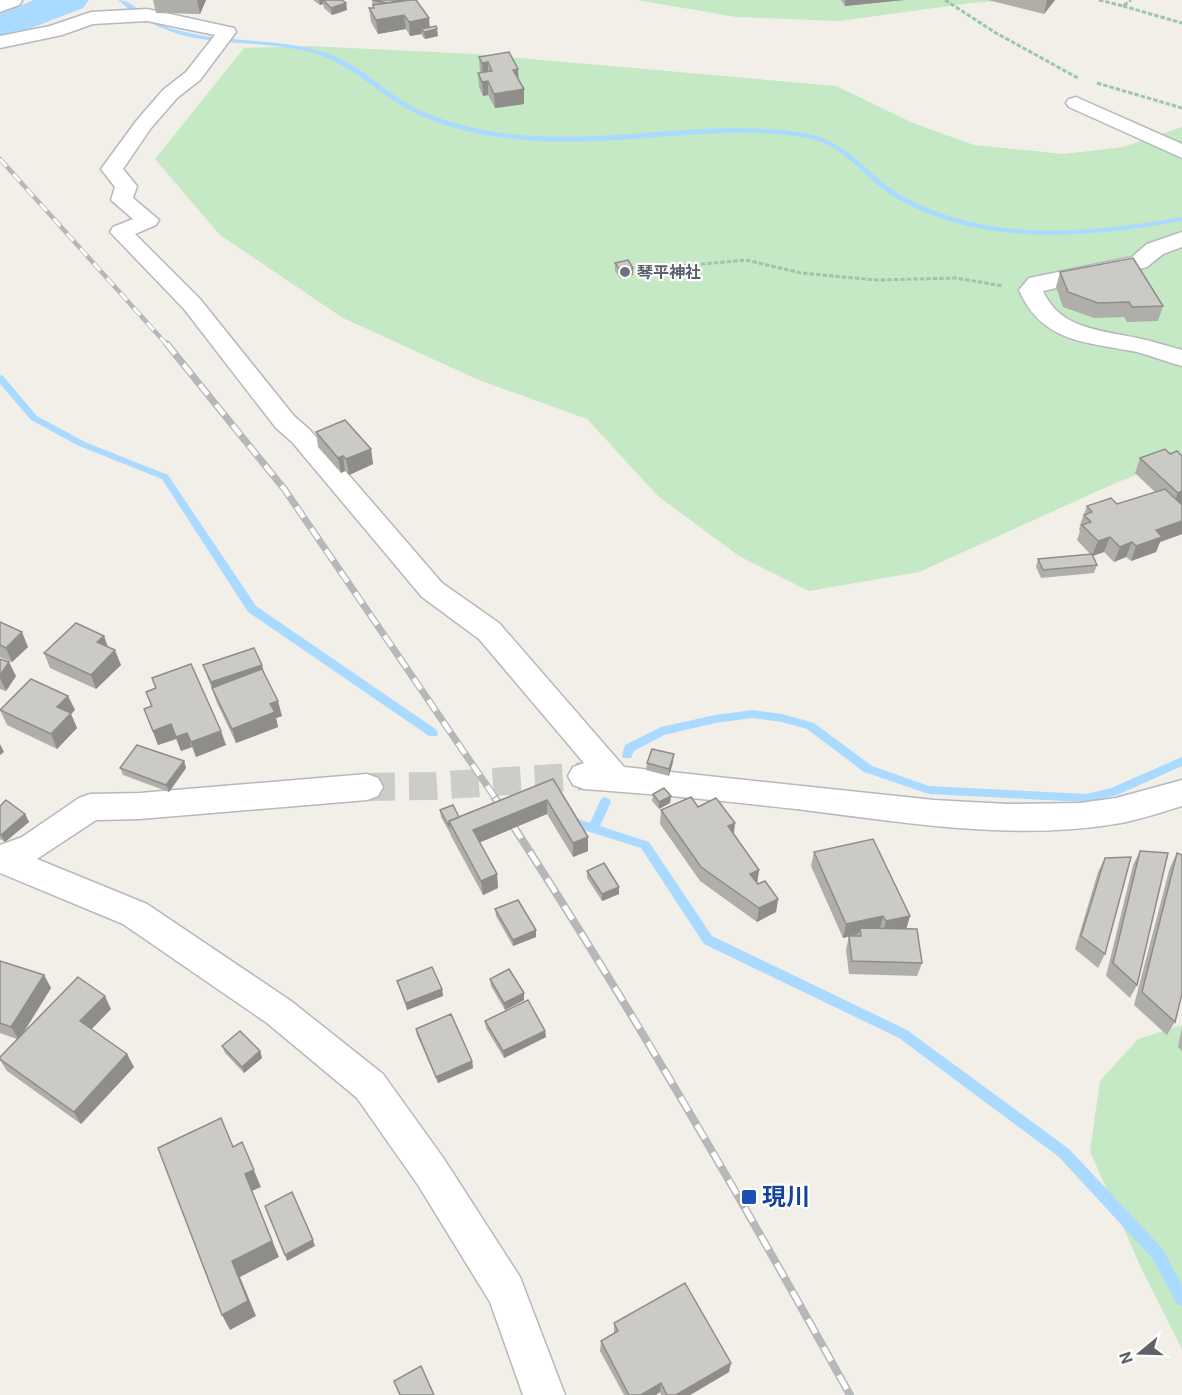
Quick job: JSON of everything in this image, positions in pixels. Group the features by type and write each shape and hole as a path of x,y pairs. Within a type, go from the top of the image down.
{"street":[{"path":"0,42 56,31 91,18 138,17 221,39 193,76 170,94 144,124 112,169 126,186 122,200 148,220 122,232 192,304 285,422 301,436 432,590 489,631 615,778"},
{"path":"1076,103 1182,152"},
{"path":"1182,239 1155,249 1139,262 1037,283 1031,290 1034,303 1054,323 1080,335 1138,345 1182,358"},
{"path":"584,776 710,786 908,810 992,817 1067,816 1117,811 1182,794"},
{"path":"1,859 33,847 90,807 140,806 367,787"},
{"path":"1,859 135,914 279,1012 370,1086 430,1172 506,1291 544,1395"}],"path":[{"path":"945,0 996,33 1084,82 1114,86 1182,108"},
{"path":"1099,0 1182,23"},
{"path":"1122,6 1131,0"},
{"path":"1076,103 1084,82"},
{"path":"649,269 746,260 801,273 876,280 956,278 1031,290"}],"green space":[{"path":"637,0 1014,0 971,3 839,21 736,17"},
{"path":"308,46 475,54 836,86 913,123 974,145 1064,154 1123,147 1182,127 1182,456 1111,485 919,572 809,591 739,556 658,496 587,419 479,380 343,318 220,235 155,159 244,48"},
{"path":"1182,1025 1182,1349 1142,1270 1090,1151 1100,1081 1138,1039"}],"building":[{"path":"323,0 342,0 346,3 331,8"},
{"path":"372,0 407,0 387,3"},
{"path":"416,0 429,18 409,22 404,15 376,20 369,8 374,8 373,5"},
{"path":"436,26 437,29 424,32 421,29"},
{"path":"509,52 518,69 513,70 524,89 494,94 488,81 482,82 478,73 492,71 488,62 482,63 479,57"},
{"path":"1133,258 1163,306 1132,307 1129,302 1098,303 1068,292 1060,272"},
{"path":"628,260 633,268 620,270 615,263"},
{"path":"345,420 371,449 346,459 343,456 338,458 316,432"},
{"path":"1165,449 1170,454 1177,451 1182,456 1182,491 1178,493 1140,458"},
{"path":"1165,489 1182,505 1182,521 1156,530 1162,537 1136,546 1132,542 1120,547 1110,537 1098,541 1082,525 1091,522 1084,515 1092,512 1087,506 1111,498 1117,504"},
{"path":"1092,554 1097,565 1043,570 1038,559"},
{"path":"0,622 22,632 6,648 0,645"},
{"path":"76,623 104,636 97,642 115,650 91,675 44,653"},
{"path":"254,648 262,665 211,682 203,665"},
{"path":"0,659 9,662 0,675"},
{"path":"191,664 221,731 191,742 187,733 176,737 171,724 153,731 144,709 152,706 146,692 156,688 152,678"},
{"path":"262,669 278,701 270,704 275,712 232,729 212,688"},
{"path":"31,679 68,696 57,707 71,713 51,734 0,710"},
{"path":"137,745 184,761 166,785 120,768"},
{"path":"652,749 674,754 669,769 647,763"},
{"path":"553,779 588,837 573,843 547,800 473,830 497,874 481,881 449,821"},
{"path":"664,788 671,796 659,802 653,794"},
{"path":"691,797 698,807 716,798 735,823 728,826 759,870 750,874 758,884 765,881 778,899 759,908 701,867 661,810"},
{"path":"6,800 25,814 1,835 0,806"},
{"path":"453,805 459,817 449,821 449,826 440,810"},
{"path":"873,839 910,916 886,921 883,916 846,924 814,852"},
{"path":"1140,851 1168,853 1137,985 1113,963"},
{"path":"1177,853 1182,855 1182,994 1175,1022 1142,992"},
{"path":"1131,857 1105,954 1081,936 1105,858"},
{"path":"604,863 619,887 602,894 587,871"},
{"path":"518,900 536,930 513,940 495,909"},
{"path":"860,928 917,929 922,963 852,961 849,936 861,936"},
{"path":"0,961 44,975 11,1027 0,1023"},
{"path":"432,967 442,989 406,1003 397,981"},
{"path":"509,969 524,993 504,1003 490,979"},
{"path":"78,977 105,996 80,1021 127,1054 74,1112 0,1057"},
{"path":"528,1000 545,1031 503,1051 485,1021"},
{"path":"451,1014 472,1061 436,1077 416,1029"},
{"path":"240,1031 260,1051 242,1067 222,1046"},
{"path":"221,1118 233,1147 242,1142 254,1170 245,1174 272,1241 232,1261 248,1301 222,1315 158,1148"},
{"path":"292,1192 313,1240 285,1255 265,1206"},
{"path":"685,1283 731,1363 676,1395 667,1395 661,1383 641,1395 629,1395 601,1341 618,1331 614,1323"},
{"path":"421,1366 434,1395 400,1395 394,1381"}],"waterway":[{"path":"0,28 69,0"},
{"path":"121,0 149,21 171,31 211,39 294,47 327,55 360,72 412,109 451,125 478,131 544,140 733,131 809,136 834,145 845,152 896,195 928,212 962,223 998,230 1073,233 1111,230 1182,219"},
{"path":"0,378 34,418 82,444 165,477 252,609 433,733"},
{"path":"627,755 629,748 661,731 715,719 752,714 782,718 810,726 868,769 929,790 1087,798 1113,792 1182,761"},
{"path":"593,829 605,802"},
{"path":"568,821 593,829"},
{"path":"593,829 645,845 708,940 903,1034 1064,1153 1157,1253 1182,1299"}],"tunnel":[{"path":"367,787 432,786 584,776"}],"railway":[{"path":"0,159 168,346"},
{"path":"167,344 285,490 496,799"},
{"path":"495,798 634,1019 765,1243 850,1395"}],"place":[{"name":"琴平神社","path":"625,272"},
{"name":"現川","path":"749,1197"}]}
